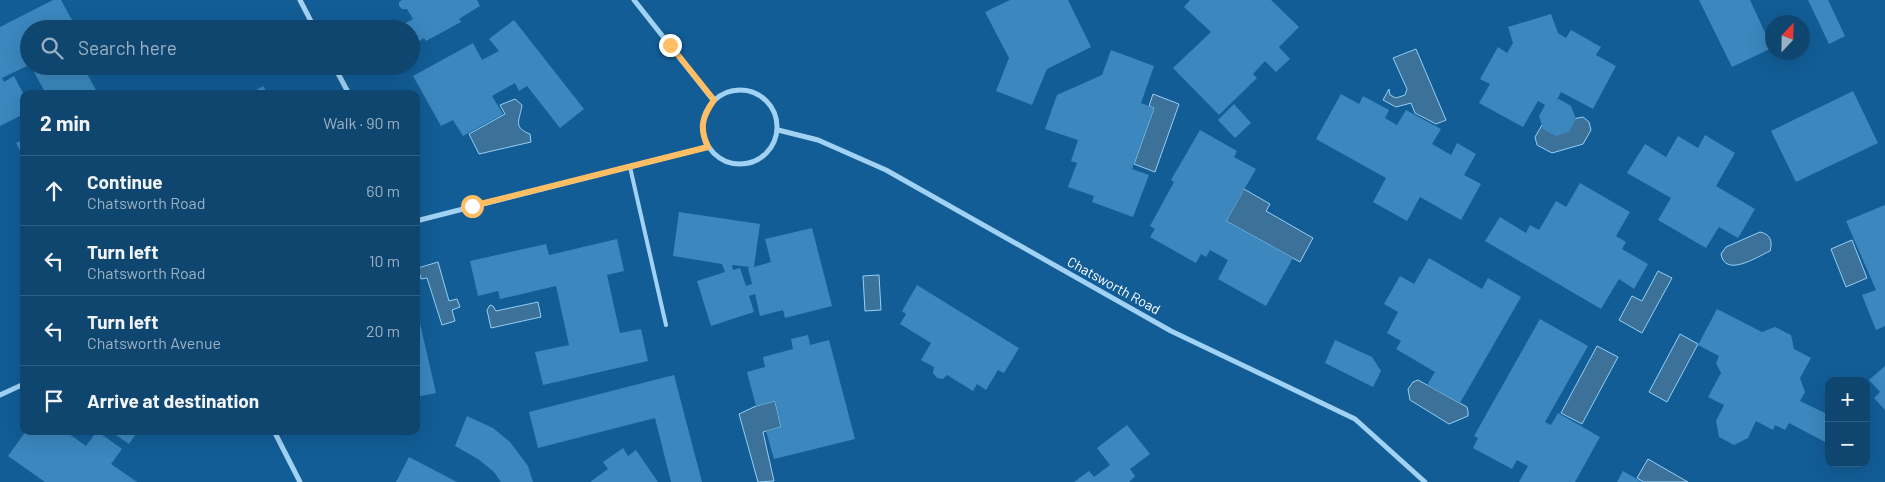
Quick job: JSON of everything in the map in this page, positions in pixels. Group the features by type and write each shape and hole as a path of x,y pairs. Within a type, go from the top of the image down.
{"street":[{"path":"300,0 310,20"},
{"path":"634,0 714,100"},
{"path":"338,75 346,90"},
{"path":"734,90 752,91 772,106 778,130 775,143 767,154 758,161 742,165 726,162 715,155 708,147 704,138 702,124 705,113 714,100 725,92 734,90"},
{"name":"Chatsworth Road","path":"778,130 818,140 886,170 1171,331 1355,419 1425,482"},
{"path":"420,220 708,147"},
{"path":"0,394 20,386"},
{"path":"276,435 300,482"}],"lane":[{"path":"630,167 666,325"}],"water":[{"path":"1416,49 1446,120 1436,124 1415,113 1411,103 1396,107 1383,100 1389,89 1390,95 1396,98 1405,95 1407,89 1393,58"},
{"path":"1153,94 1179,104 1155,172 1134,164 1154,108 1149,106"},
{"path":"515,99 522,105 518,122 519,126 530,134 531,142 479,154 469,134 505,114 500,105"},
{"path":"1583,117 1589,122 1591,130 1583,144 1552,153 1537,145 1535,137 1542,125"},
{"path":"1244,189 1270,204 1266,211 1313,238 1300,262 1226,221"},
{"path":"1760,232 1770,238 1770,251 1742,264 1729,264 1724,261 1721,254 1726,247"},
{"path":"1852,240 1867,278 1846,287 1831,249"},
{"path":"438,262 449,301 457,299 460,307 452,310 455,321 442,325 427,278 421,279 420,267"},
{"path":"1658,271 1672,278 1642,333 1619,320 1632,296 1642,301"},
{"path":"879,275 881,310 865,311 863,276"},
{"path":"538,302 541,317 491,328 487,310 490,305 496,311"},
{"path":"1680,334 1698,344 1667,402 1649,392"},
{"path":"1597,346 1618,357 1582,424 1561,413"},
{"path":"1418,380 1467,407 1468,416 1449,424 1410,400 1408,389 1413,382"},
{"path":"775,401 781,427 763,432 774,481 758,482 739,414 756,406"},
{"path":"1648,459 1688,482 1644,482 1637,478"}],"building":[{"path":"53,0 61,0 72,20 20,20 20,69 2,78 4,82 14,76 21,90 20,116 0,126 0,27"},
{"path":"402,0 477,0 480,6 459,19 461,22 426,41 424,38 420,40 420,20 411,20 413,19 407,9 402,9 399,6 399,2"},
{"path":"1010,0 1068,0 1091,47 1047,69 1032,105 996,91 1009,58 985,12"},
{"path":"1190,0 1271,0 1299,27 1279,47 1290,59 1276,72 1265,61 1253,74 1257,78 1219,115 1173,68 1211,32 1184,7"},
{"path":"1699,0 1750,0 1765,33 1765,51 1732,67"},
{"path":"1808,0 1828,0 1845,36 1829,44"},
{"path":"1551,14 1558,33 1566,38 1571,30 1601,47 1596,55 1616,66 1593,109 1561,92 1557,100 1559,99 1571,106 1576,119 1569,132 1556,136 1543,129 1539,116 1545,105 1538,101 1523,127 1479,103 1490,84 1480,79 1498,47 1507,53 1513,43 1508,27"},
{"path":"514,20 584,109 560,128 527,86 519,91 515,83 492,96 503,114 463,136 453,120 441,126 413,76 420,75 420,72 473,43 482,60 499,51 489,39"},
{"path":"1111,50 1154,66 1141,103 1154,108 1132,169 1149,175 1133,217 1092,202 1094,196 1068,187 1077,163 1071,161 1078,140 1045,129 1057,95 1102,75"},
{"path":"36,75 88,75 96,90 44,90"},
{"path":"263,86 266,90 256,90"},
{"path":"1853,91 1878,143 1796,182 1771,131"},
{"path":"1341,94 1359,104 1363,96 1389,110 1385,118 1397,125 1406,110 1441,129 1432,144 1451,155 1457,143 1476,154 1464,175 1481,184 1461,220 1420,197 1407,221 1373,202 1386,178 1316,139"},
{"path":"1234,104 1251,123 1235,138 1218,120"},
{"path":"1200,130 1237,151 1234,157 1256,169 1226,221 1293,258 1266,306 1218,279 1228,260 1210,250 1206,257 1201,254 1196,263 1150,237 1155,229 1150,226 1174,182 1171,180"},
{"path":"1705,135 1735,153 1716,186 1755,209 1738,238 1719,227 1706,248 1658,220 1671,198 1627,173 1645,144 1666,157 1678,136 1698,148"},
{"path":"20,141 20,150 16,143"},
{"path":"1580,183 1630,212 1616,236 1626,242 1622,249 1648,264 1634,289 1619,279 1601,309 1485,241 1500,217 1526,233 1530,225 1539,230 1556,201 1566,207"},
{"path":"1885,205 1885,326 1876,330 1862,295 1876,290 1846,221"},
{"path":"679,212 760,224 754,267 771,262 765,239 812,228 832,306 785,318 783,310 760,316 755,294 749,296 754,312 711,326 697,281 725,272 722,264 673,256","holes":["732,265 750,267 748,268 752,284 746,286 740,268 733,270"]},
{"path":"617,239 624,271 607,275 620,333 641,329 648,361 543,385 535,352 569,345 556,286 500,299 498,291 478,296 470,261 546,244 549,255"},
{"path":"1429,258 1482,289 1488,278 1521,297 1460,403 1427,385 1435,372 1396,349 1401,341 1387,333 1398,312 1384,304 1400,276 1414,284"},
{"path":"917,285 1019,348 1004,373 998,370 986,390 977,384 973,391 947,375 943,379 937,378 933,373 934,367 921,360 931,343 900,324 906,314 902,311"},
{"path":"1717,309 1762,332 1775,327 1791,335 1794,349 1811,358 1800,378 1805,392 1800,401 1825,413 1825,442 1789,423 1785,430 1775,425 1773,430 1756,421 1748,438 1734,445 1719,437 1716,421 1724,405 1708,397 1721,373 1716,363 1719,356 1698,345"},
{"path":"1540,319 1588,346 1545,422 1551,425 1558,413 1600,437 1575,482 1519,482 1528,466 1517,460 1512,469 1473,448 1478,438 1474,436"},
{"path":"420,323 436,393 420,396"},
{"path":"808,335 810,345 829,340 855,439 774,459 766,431 781,427 775,401 756,406 747,372 765,367 763,357 793,349 791,339"},
{"path":"1335,340 1372,357 1381,371 1373,387 1325,363"},
{"path":"1885,366 1885,410 1874,398 1880,392 1870,379"},
{"path":"674,375 702,482 671,482 655,418 538,448 529,412"},
{"path":"467,416 493,428 510,442 528,466 533,482 501,482 494,472 478,459 455,446"},
{"path":"1127,425 1150,454 1130,469 1135,476 1129,482 1074,482 1089,471 1094,477 1110,465 1097,448"},
{"path":"23,435 71,435 86,446 94,435 103,435 122,449 111,464 137,482 45,482 8,456"},
{"path":"116,435 135,435 129,444"},
{"path":"623,448 628,456 636,450 658,482 590,482 608,469 603,462"},
{"path":"409,457 457,482 396,482"},
{"path":"1623,471 1642,482 1617,482"}],"route":[{"path":"472,206 708,147 704,138 702,124 705,113 714,100 670,45"}]}
